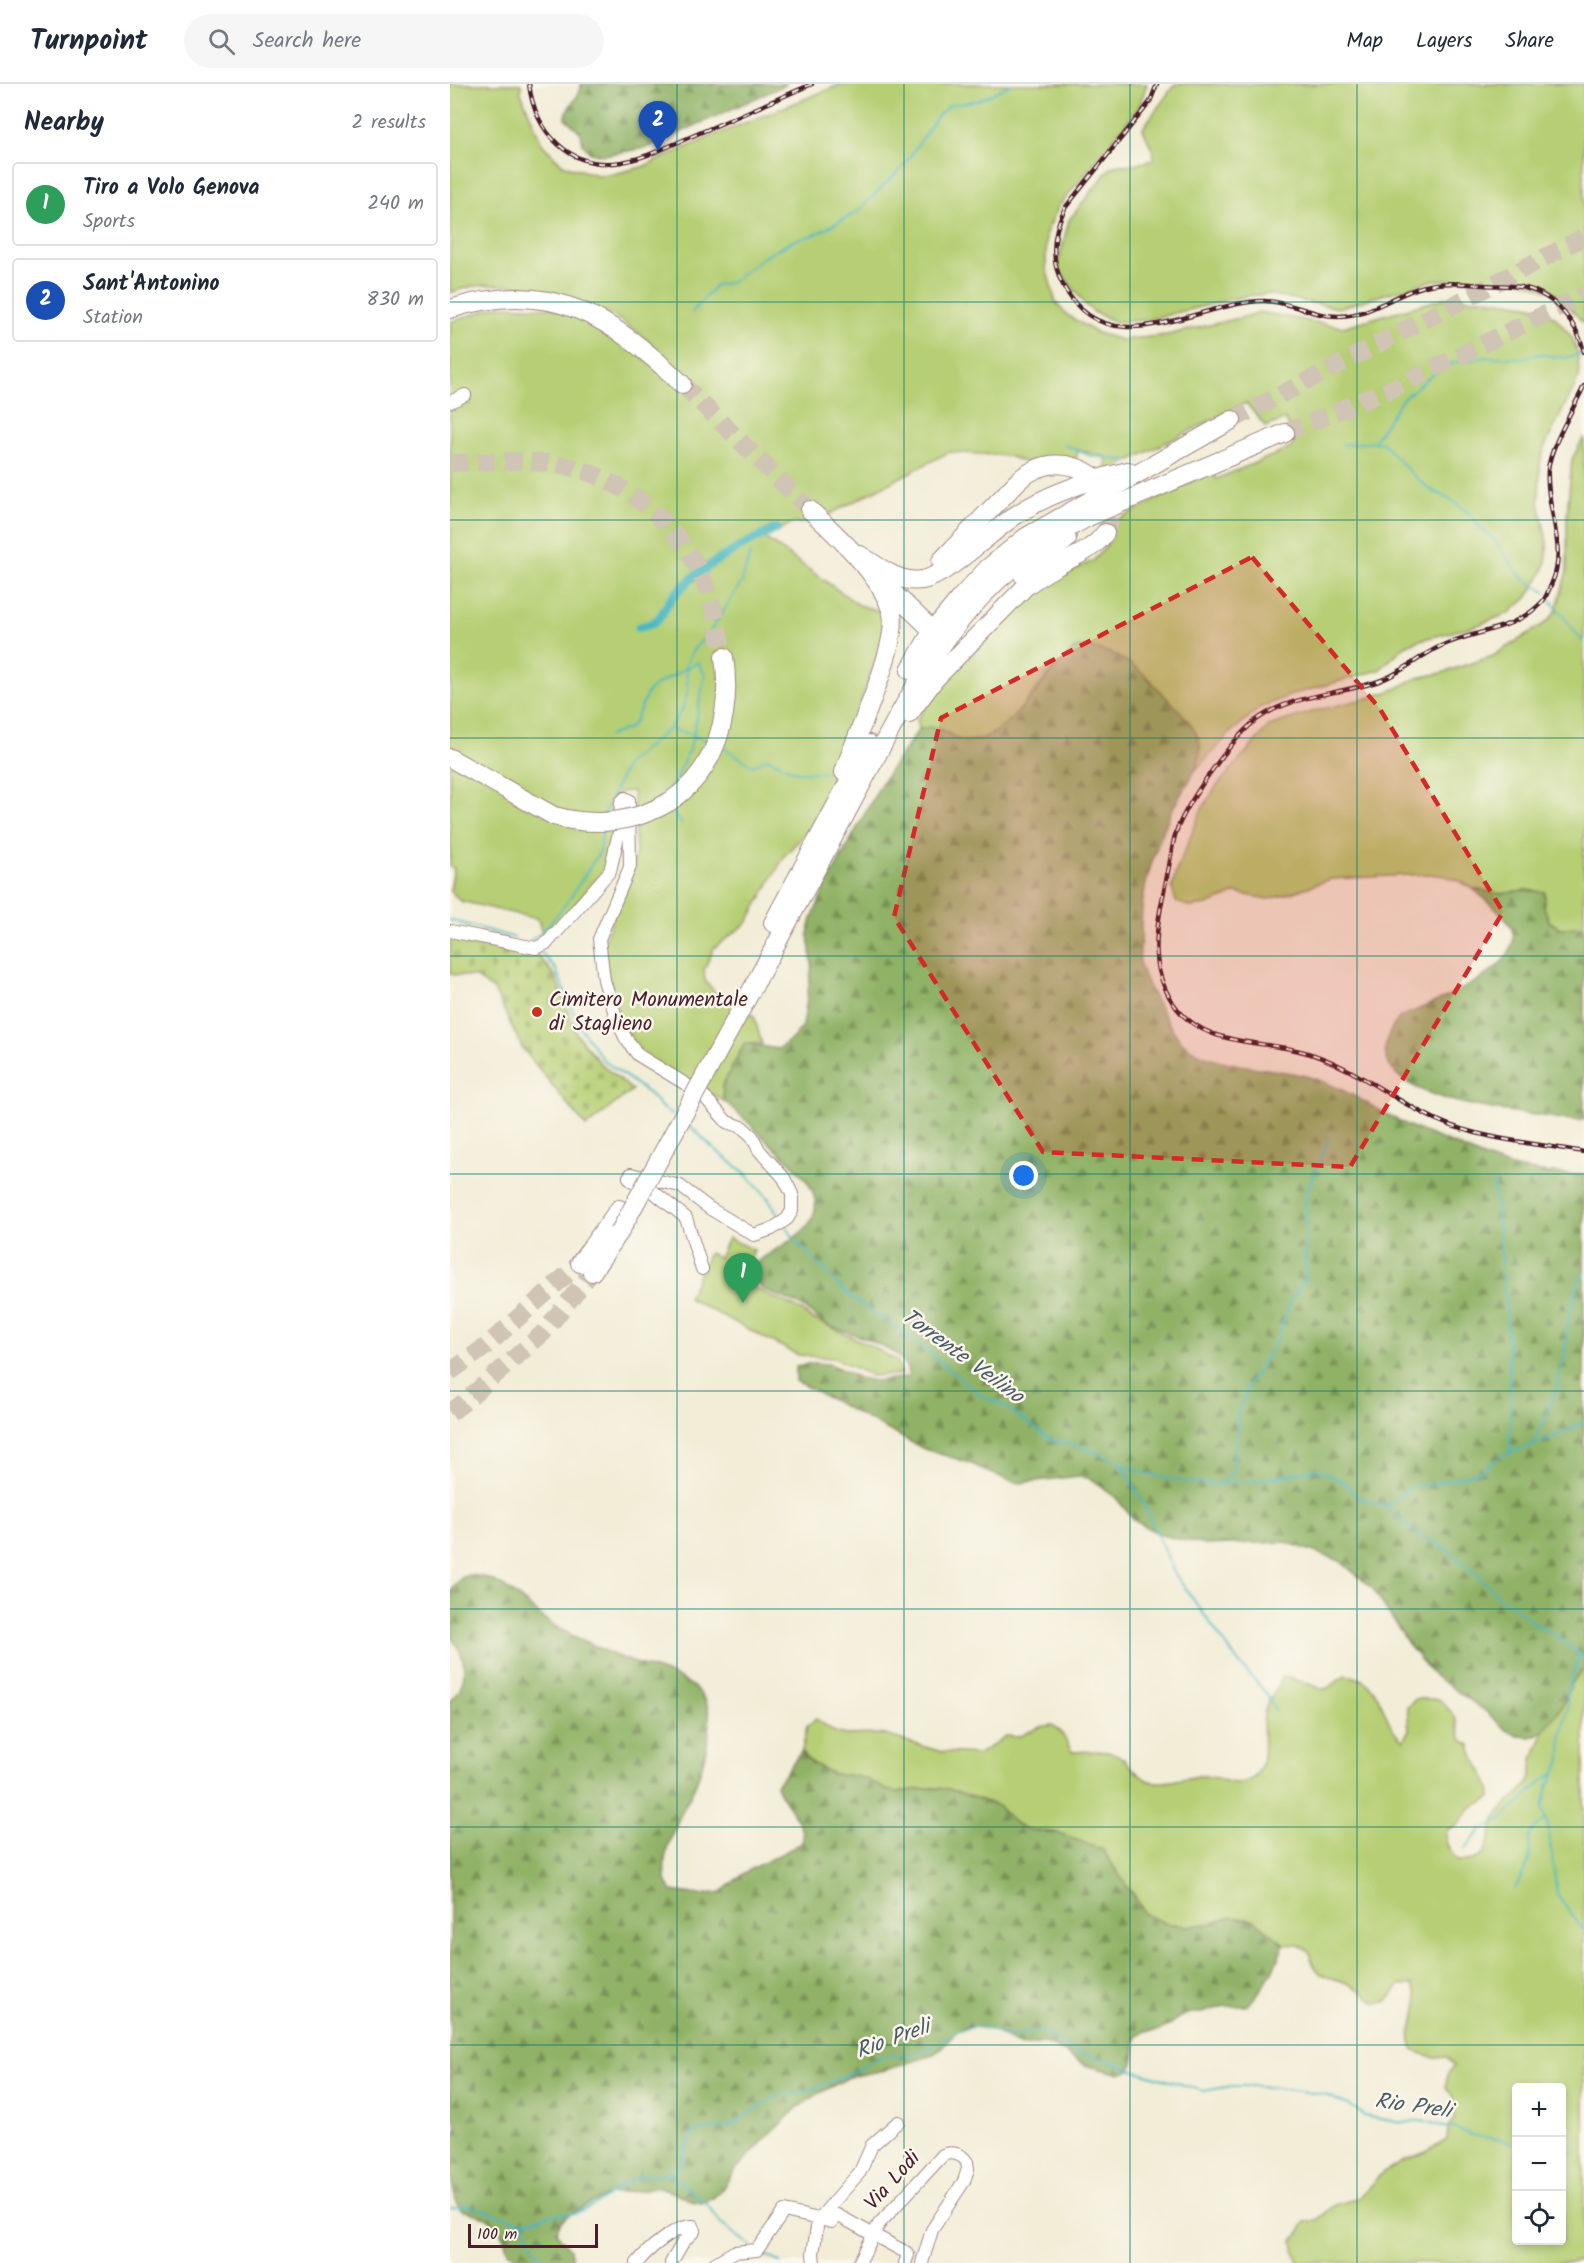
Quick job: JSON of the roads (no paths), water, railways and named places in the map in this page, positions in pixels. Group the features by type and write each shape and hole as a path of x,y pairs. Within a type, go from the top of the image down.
{"highway":[{"path":"450,309 473,302 502,298 531,298 562,304 620,331 644,348 682,384"},
{"path":"751,976 829,818 931,633 961,597 988,568 1026,537 1232,420"},
{"path":"586,1267 613,1230 631,1190 868,772 910,693 932,657 971,606 1027,554 1072,525 1124,500 1285,433"},
{"path":"872,566 910,574 924,572 935,566 1019,480 1032,470 1047,465 1062,464 1080,468 1093,476"},
{"path":"872,566 908,580 928,579 951,565 1001,525 1039,502 1104,477 1150,466"},
{"path":"970,625 1020,577 1069,537 1201,468"},
{"path":"810,510 872,566 927,625"},
{"path":"868,772 935,679 966,646 1025,587 1041,575 1093,547 1105,532"},
{"path":"829,818 890,648 893,632 890,607 872,566"},
{"path":"450,758 554,816 589,822 613,822 636,817 669,802 696,778 709,758 719,736 725,713 728,691 724,657"}],"street":[{"path":"450,402 465,395"},
{"path":"450,931 536,948 548,943 610,871 619,832 621,802 623,798 627,798 630,802 630,867 599,942 604,980 617,1020 626,1039 638,1055 702,1094 723,1119 742,1127 752,1136 756,1146 784,1178 790,1190 793,1208 787,1219 769,1232 759,1235 749,1233 680,1186 631,1174 630,1180 655,1192 686,1218 702,1269"},
{"path":"814,2263 813,2254 818,2220 860,2172 872,2145 898,2122"},
{"name":"Via Lodi","path":"859,2263 873,2234 888,2214 944,2155 958,2154 967,2162 967,2175 932,2230 922,2263"},
{"path":"715,2263 734,2252 757,2250 784,2211 832,2222 837,2214 907,2253 905,2263"},
{"path":"637,2263 657,2243 683,2227 693,2226 694,2231 683,2242 670,2263"}],"waterway":[{"path":"692,312 716,285 730,283 762,258 795,240 814,235 857,212 902,168 939,114 950,105 979,100 1012,84"},
{"path":"1374,441 1402,399 1441,368 1454,363 1488,357 1522,358 1539,354 1565,358 1584,353"},
{"path":"1342,445 1383,443 1429,489 1453,501 1471,515 1481,529 1491,536 1521,577 1545,592"},
{"path":"1063,444 1091,456 1129,461"},
{"path":"639,627 657,620 672,598 693,577 736,549 777,528"},
{"path":"604,814 624,769 630,761 669,729 682,710 688,691 686,665 693,650 709,633 742,582 750,554"},
{"path":"1549,598 1584,643"},
{"path":"609,736 629,728 634,723 648,692 656,685 698,662 705,675 691,745 676,779 664,797"},
{"path":"670,729 707,741"},
{"path":"724,748 753,766 767,758 797,772 827,772"},
{"path":"670,810 682,824"},
{"path":"530,941 541,933 570,898 599,853 603,828"},
{"name":"Torrente Veilino","path":"450,920 515,938"},
{"name":"Torrente Veilino","path":"541,952 556,970 578,1024 603,1060 651,1095 662,1108 674,1115"},
{"name":"Torrente Veilino","path":"687,1123 714,1149 744,1172 768,1198 781,1219"},
{"path":"1221,1484 1233,1472 1238,1412 1249,1384 1277,1340 1292,1298 1305,1279 1306,1193 1329,1139"},
{"path":"1493,1181 1507,1317 1510,1453"},
{"name":"Torrente Veilino","path":"786,1226 795,1240 848,1295 915,1341 983,1397 1003,1405 1051,1440 1080,1446 1147,1474 1188,1482 1221,1484 1261,1480 1317,1469 1345,1483 1358,1497 1385,1507 1411,1487 1438,1483 1481,1471 1503,1455 1550,1439 1584,1422"},
{"path":"1531,1446 1556,1390 1565,1355 1568,1321 1580,1279 1584,1273"},
{"path":"1123,1466 1144,1505 1175,1574 1239,1663 1266,1693 1276,1712"},
{"path":"1385,1507 1416,1533 1448,1550 1489,1586 1498,1597 1514,1606 1535,1624 1557,1636 1584,1658"},
{"path":"1577,1652 1579,1660 1567,1697 1568,1706 1561,1736 1561,1761 1548,1787 1543,1808 1548,1827 1557,1894 1584,1931"},
{"path":"1465,1849 1480,1831 1501,1819 1553,1774"},
{"path":"1514,1890 1529,1860 1529,1835 1545,1820"},
{"name":"Rio Preli","path":"450,2208 470,2206 523,2222 545,2216 577,2212 590,2207 624,2183 637,2177 663,2174 677,2168 683,2160 688,2141 694,2131 729,2127 774,2097 811,2090 851,2073 880,2057 916,2053 937,2044 959,2030 977,2026 1012,2036 1041,2031 1077,2053 1204,2091 1231,2086 1260,2086 1301,2091 1328,2096 1356,2109 1364,2116 1403,2123 1422,2120 1475,2136 1512,2143"},
{"name":"Rio Preli","path":"1566,2153 1575,2153"},
{"path":"668,2173 707,2204 721,2224 751,2246"},
{"path":"523,2222 533,2247 547,2263"},
{"path":"764,2254 781,2263"}],"tunnel":[{"path":"1232,420 1584,237"},
{"path":"1285,433 1391,389 1584,295"},
{"path":"682,384 810,510"},
{"path":"450,463 522,462 572,467 621,488 643,503 663,521 695,563 712,604 724,657"},
{"path":"1105,533 1113,515 1110,494"},
{"path":"450,1372 485,1347 580,1263"},
{"path":"450,1413 543,1333 592,1272"}],"railway":[{"path":"529,84 539,118 547,132 558,144 571,154 603,163 626,161 649,155 812,84"},
{"path":"1157,84 1150,102 1065,208 1057,228 1054,248 1059,277 1083,311 1105,323 1130,327 1156,324 1239,304 1264,301 1340,316 1363,312 1414,289 1432,284 1516,286 1546,297 1564,312 1571,321 1584,352"},
{"path":"1584,386 1558,439 1548,470 1558,556 1556,571 1543,600 1520,619 1441,646 1387,678 1364,686 1299,700 1269,712 1255,721 1222,757 1199,789 1176,832 1161,905 1157,938 1159,971 1164,987 1173,1003 1185,1017 1200,1028 1216,1035 1287,1048 1322,1058 1339,1065 1420,1112 1454,1127 1490,1136 1584,1152"}],"place":[{"name":"Sant'Antonino","path":"658,151"},
{"name":"Cimitero Monumentale di Staglieno","path":"537,1012"},
{"name":"Tiro a Volo Genova","path":"743,1303"}]}
